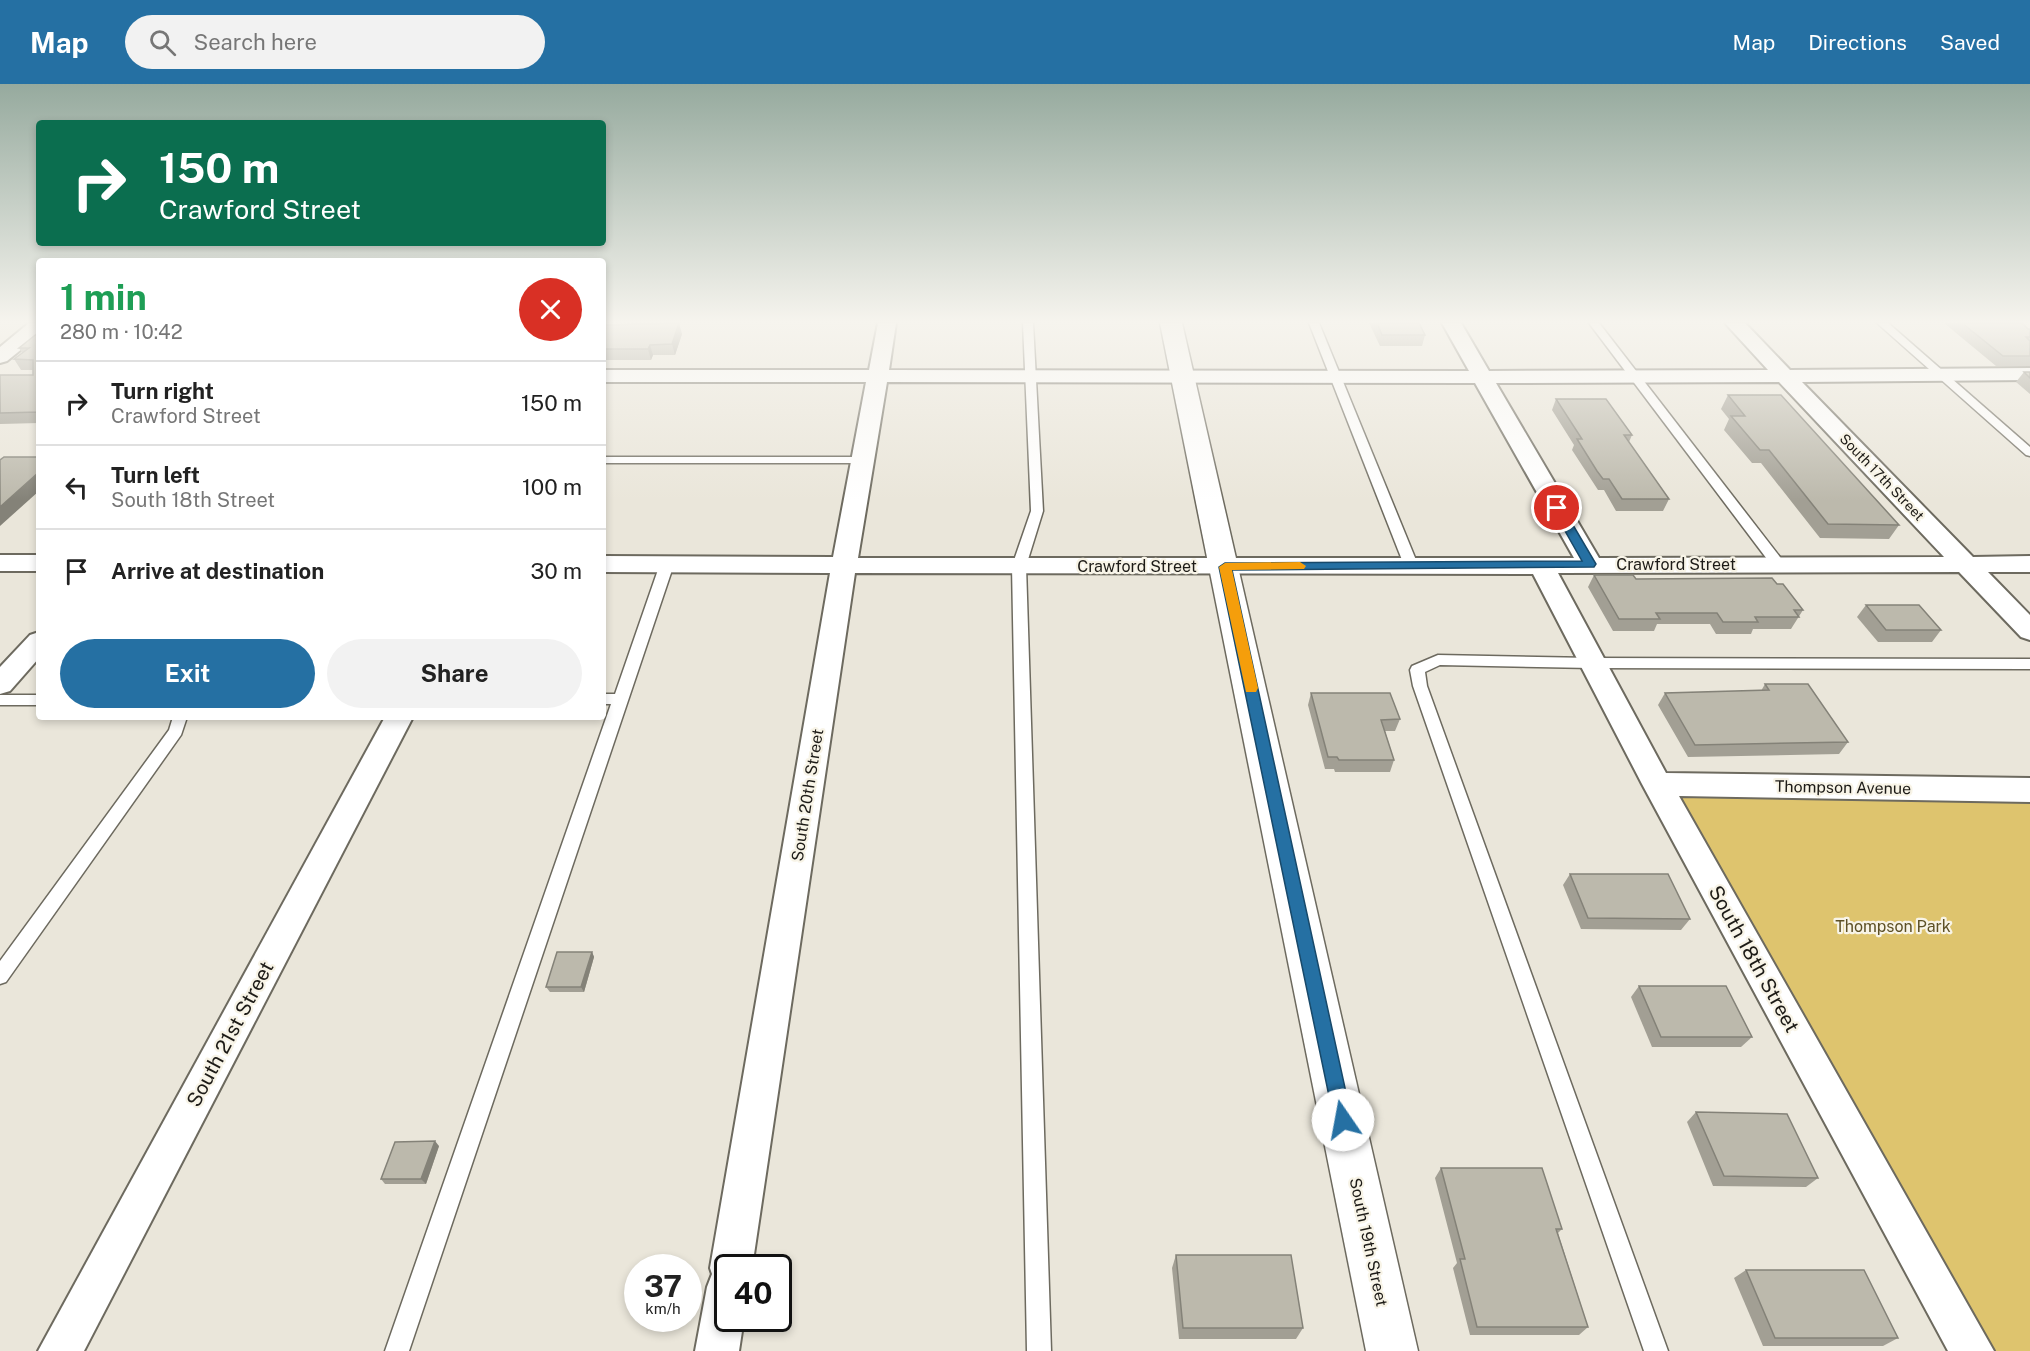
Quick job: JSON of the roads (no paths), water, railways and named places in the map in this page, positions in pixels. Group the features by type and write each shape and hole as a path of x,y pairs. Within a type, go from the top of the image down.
{"street":[{"name":"South 20th Street","path":"733,1254 844,565 878,382"},
{"name":"South 19th Street","path":"1184,382 1392,1351"},
{"path":"1485,382 1590,564"},
{"name":"South 17th Street","path":"1790,382 2030,631"},
{"path":"0,563 36,563"},
{"name":"Crawford Street","path":"606,564 1225,567 1540,564 2030,564"},
{"name":"South 18th Street","path":"1540,564 1657,784 1972,1351"},
{"path":"0,684 36,643"},
{"name":"South 21st Street","path":"60,1351 397,720"},
{"name":"Thompson Avenue","path":"1657,784 2030,790"},
{"path":"717,1351 720,1332"}],"lane":[{"path":"1029,382 1037,511 1019,566 1039,1351"},
{"path":"1336,382 1411,565"},
{"path":"1639,382 1778,564"},
{"path":"1951,382 2030,453"},
{"path":"606,460 863,460"},
{"path":"606,717 668,564"},
{"path":"1656,1351 1419,686 1417,670 1438,660 1592,663 2030,664"},
{"path":"0,700 36,700"},
{"path":"0,976 176,731 179,720"},
{"path":"397,1351 605,720"}],"park label":[{"name":"Thompson Park","path":"1893,926"}]}
